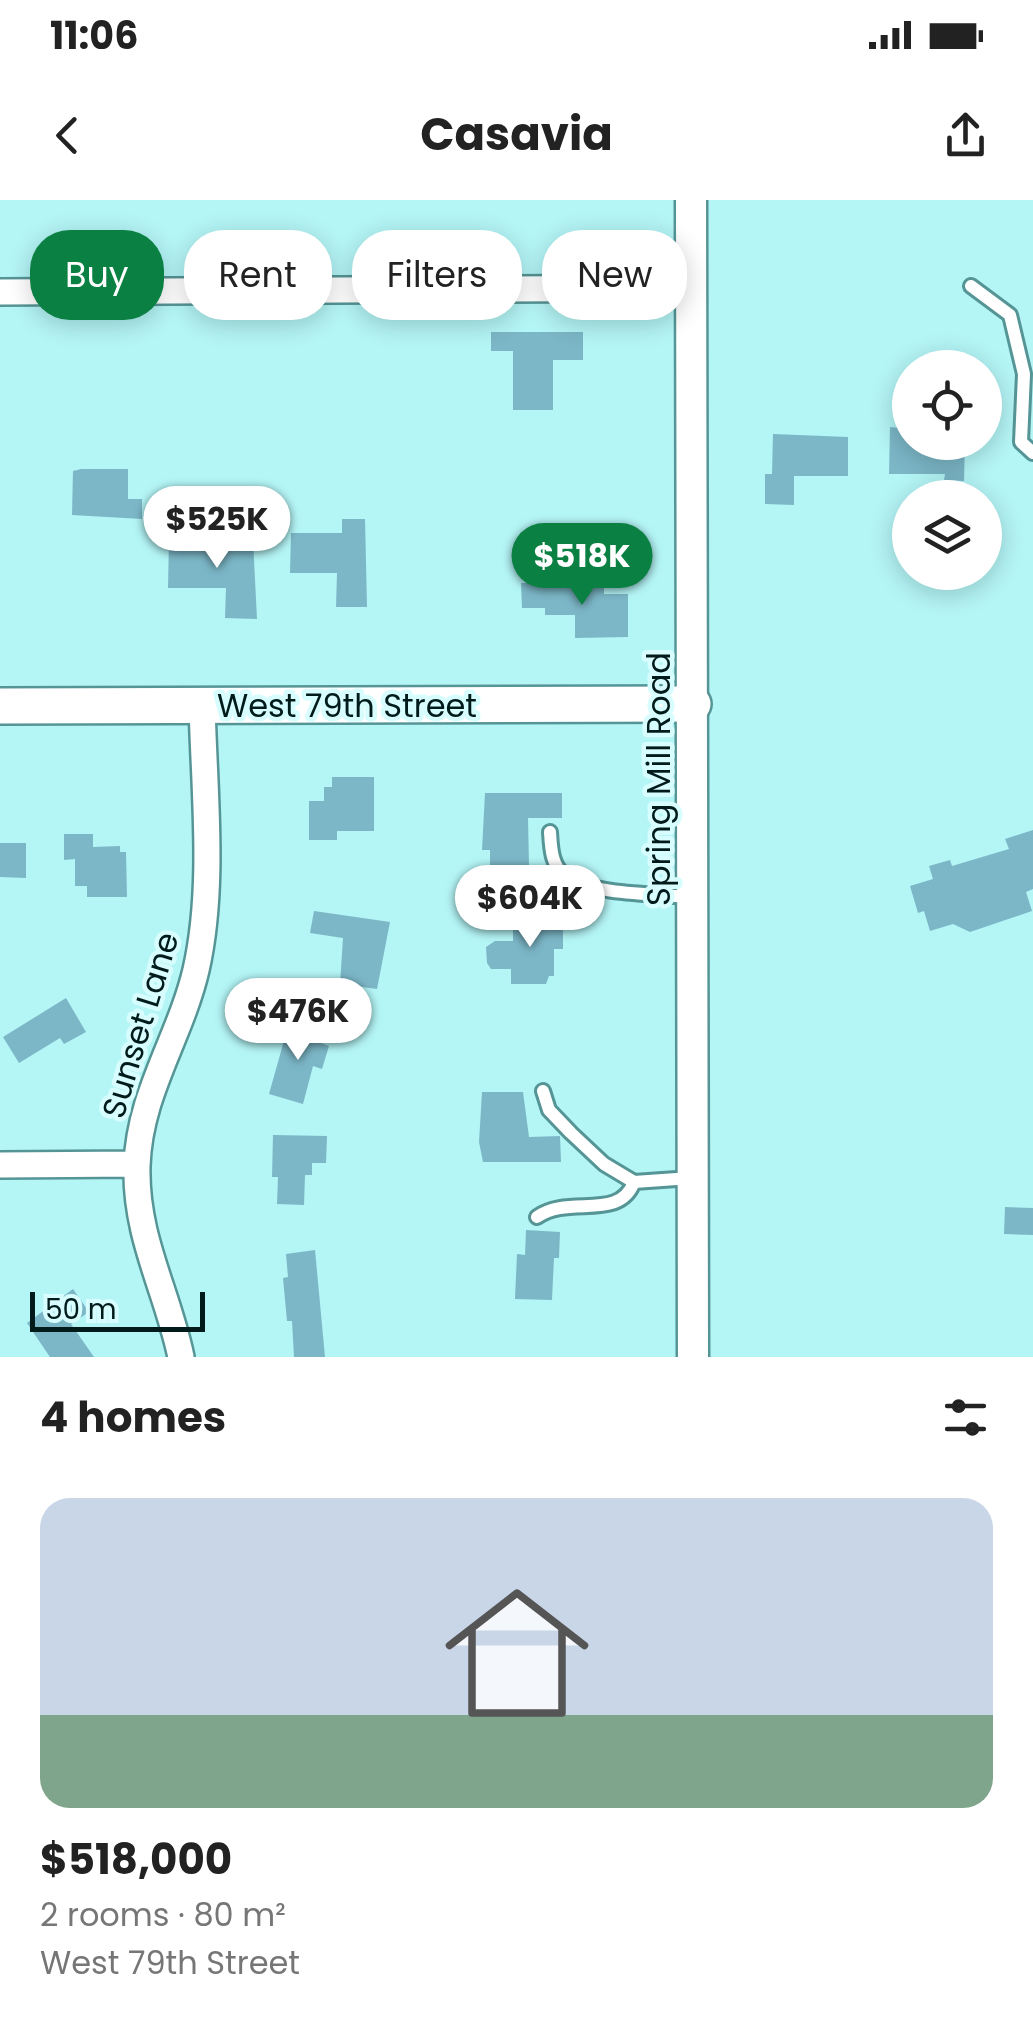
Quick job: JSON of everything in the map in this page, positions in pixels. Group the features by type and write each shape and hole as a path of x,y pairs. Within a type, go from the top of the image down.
{"main road":[{"name":"West 79th Street","path":"0,706 693,704"}],"street":[{"name":"Spring Mill Road","path":"691,200 693,1357"},
{"path":"0,292 691,288"},
{"name":"Sunset Lane","path":"181,1357 144,1242 137,1164 145,1108 187,1004 200,950 205,894 202,705"},
{"path":"0,1166 137,1164"}],"lane":[{"path":"972,286 1010,315 1024,374 1022,442 1033,452"},
{"path":"550,832 552,858 562,875 582,884 693,898"},
{"path":"542,1091 549,1110 571,1133 604,1164 634,1182 693,1177"},
{"path":"537,1217 548,1209 617,1204 629,1195 634,1182"}],"building":[{"path":"491,332 583,332 583,360 553,360 553,410 513,410 513,351 491,351"},
{"path":"890,427 892,460 965,460 964,480 944,480 945,474 889,474"},
{"path":"773,434 848,437 848,476 794,476 794,505 765,504 765,474 772,474"},
{"path":"128,469 128,499 142,499 142,519 72,515 73,471"},
{"path":"342,519 365,519 367,607 336,607 337,573 290,573 291,533 342,533"},
{"path":"169,539 253,540 257,619 225,618 226,588 168,588"},
{"path":"521,583 548,583 548,588 604,587 604,594 628,594 628,637 575,638 575,615 545,615 545,608 522,608"},
{"path":"332,777 374,777 374,831 337,831 337,840 309,840 309,801 324,801 324,787 332,787"},
{"path":"485,793 562,793 562,818 528,818 529,865 490,865 490,850 482,850"},
{"path":"1033,830 1033,889 1026,892 1032,911 970,932 953,924 930,931 924,911 918,913 910,886 933,879 929,866 950,860 952,866 1009,849 1005,839"},
{"path":"64,834 93,834 93,847 120,846 120,852 126,852 127,897 87,897 87,886 75,886 75,859 64,860"},
{"path":"0,843 26,843 26,878 0,877"},
{"path":"314,911 390,922 377,989 340,984 343,938 310,933"},
{"path":"537,911 563,911 563,949 554,949 554,976 549,976 546,984 511,984 511,969 491,969 486,947 495,941 513,941 513,927 537,927"},
{"path":"66,998 86,1032 64,1044 60,1038 19,1063 3,1037"},
{"path":"289,1023 321,1032 318,1042 329,1046 322,1069 313,1066 303,1104 269,1094"},
{"path":"482,1092 523,1092 529,1137 560,1136 561,1162 483,1162 479,1142"},
{"path":"273,1135 327,1136 326,1163 312,1163 312,1175 305,1175 304,1205 277,1204 278,1177 272,1177"},
{"path":"1005,1207 1033,1208 1033,1235 1004,1234"},
{"path":"526,1230 560,1232 552,1300 515,1299 517,1254 525,1255"},
{"path":"315,1250 325,1357 294,1357 283,1278 288,1277 286,1254"},
{"path":"73,1289 89,1312 71,1324 94,1357 50,1357 27,1323"}]}
